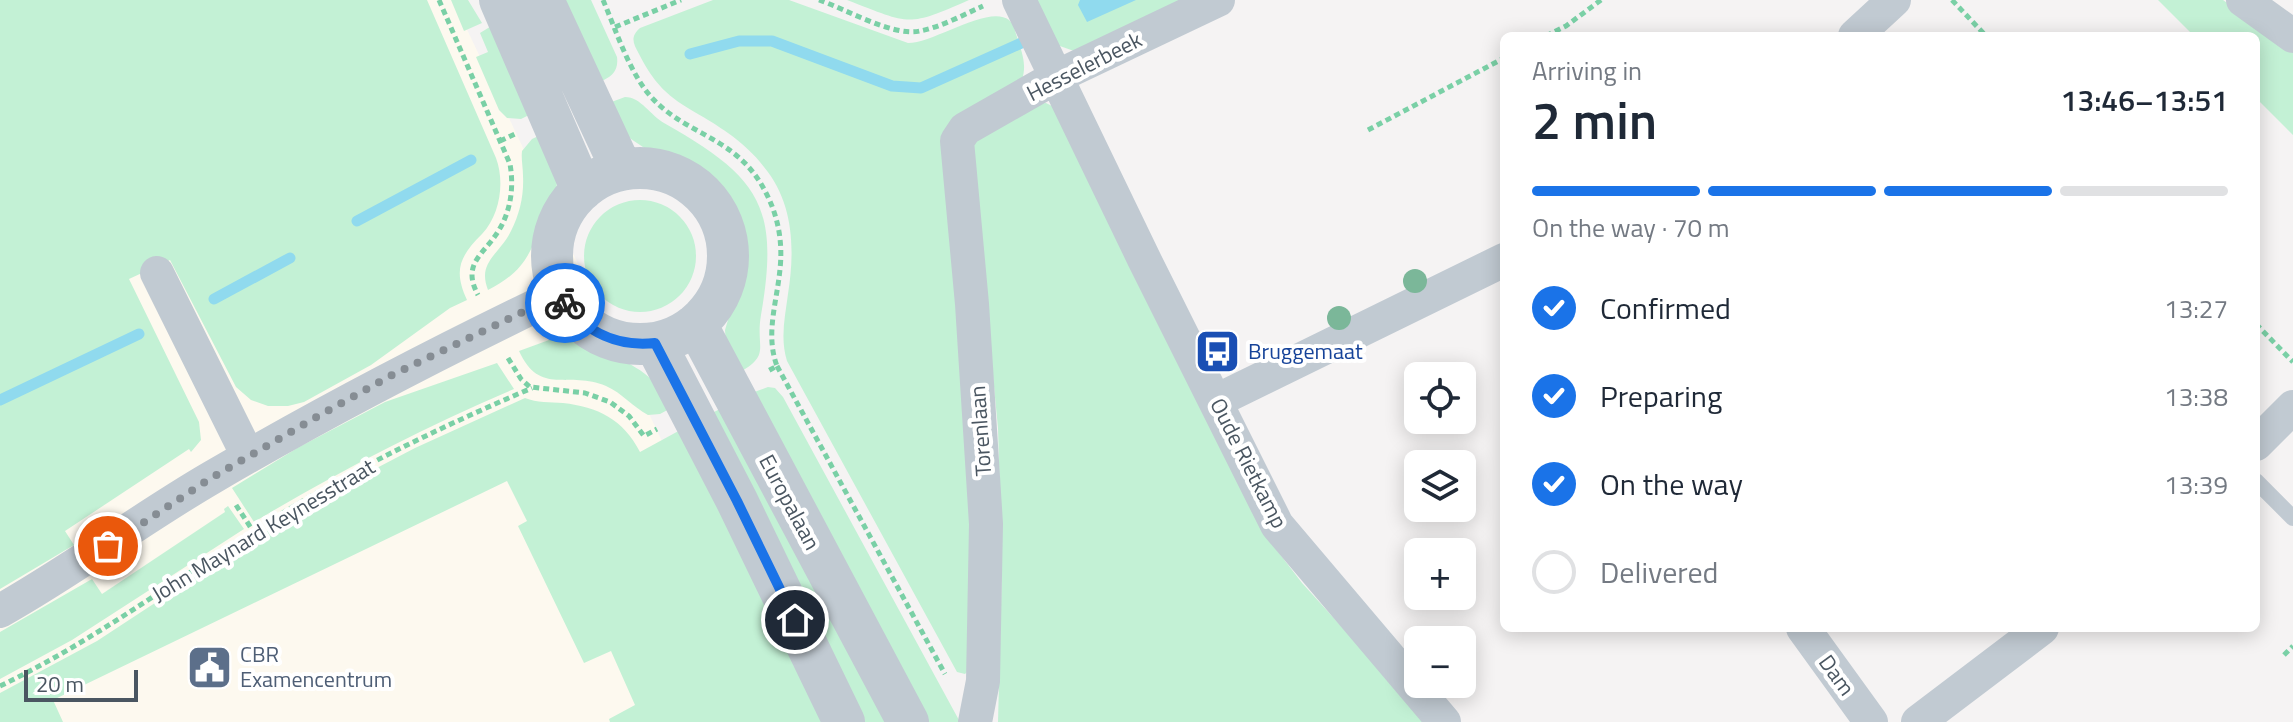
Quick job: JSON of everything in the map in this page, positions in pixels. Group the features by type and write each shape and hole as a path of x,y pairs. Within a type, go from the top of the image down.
{"street":[{"path":"500,0 582,190"},
{"path":"543,0 622,170"},
{"name":"Oude Rietkamp","path":"1019,0 1277,525 1444,722"},
{"name":"Hesselerbeek","path":"957,141 965,129 1058,76 1218,0"},
{"path":"1859,32 1894,0"},
{"path":"2243,0 2293,36"},
{"name":"Torenlaan","path":"957,141 972,304 986,524 983,681 975,722"},
{"path":"633,167 660,170 685,180 706,197 720,219 728,245 727,271 718,297 696,324 684,333 655,343 638,345 614,341 593,331 574,315 560,294 552,271 552,244 559,219 590,182 622,170 633,167"},
{"path":"1216,401 1500,262"},
{"path":"157,273 248,456"},
{"path":"0,611 83,562 248,456 390,376 560,294"},
{"name":"Europalaan","path":"696,324 908,722"},
{"name":"Europalaan","path":"655,343 737,501 844,722"},
{"path":"2260,440 2293,407"},
{"name":"Dam","path":"1806,632 1871,722"},
{"path":"1918,722 2037,632"}],"lane":[{"path":"2260,485 2293,518"}],"path":[{"path":"439,0 512,173 510,201 500,228 474,262 471,278 517,373 533,388 585,393 610,402 629,416 644,436 690,412"},
{"path":"603,0 638,78 650,96 663,108 733,152 756,176 768,198 780,232 780,269 771,333 777,366 948,678"},
{"path":"615,27 681,0"},
{"path":"819,0 897,30 914,32 985,5"},
{"path":"1554,32 1601,0"},
{"path":"1952,0 1982,32"},
{"path":"1368,130 1500,60"},
{"path":"2260,328 2293,362"},
{"path":"730,390 777,366"},
{"name":"John Maynard Keynesstraat","path":"0,686 94,635 258,528 350,474 450,424 533,388"},
{"path":"2284,655 2293,646"}],"shaded area":[{"path":"0,0 453,0 795,722 0,722"}],"green space":[{"path":"0,0 427,0 496,158 500,188 493,217 468,249 461,264 460,280 467,300 450,308 371,365 304,402 288,406 268,406 251,400 236,387 170,260 129,279 199,422 201,440 191,452 189,449 65,531 74,545 0,589"},
{"path":"451,0 468,0 482,23 464,31"},
{"path":"555,0 591,0 617,57 615,71 609,77 597,83"},
{"path":"713,0 789,0 908,43 988,17 1000,16 1009,20 1014,28 1023,58 1022,80 970,110 974,485 965,674 957,672 787,361 784,328 791,261 790,228 787,211 774,181 738,141 668,93 648,71 635,47 634,37 640,28"},
{"path":"847,0 969,0 932,15 908,20"},
{"path":"1032,0 1190,0 1074,51 1057,45"},
{"path":"2158,0 2223,0 2293,50 2293,135 2260,102 2260,32 2190,32"},
{"path":"493,25 535,112 521,119 507,118 499,110 476,57 488,52 480,33"},
{"path":"625,97 641,103 659,120 722,160 741,178 755,198 764,220 767,246 760,350 754,362 735,375 725,330 742,273 743,246 732,211 722,194 699,172 649,151 623,132 606,104"},
{"path":"1046,103 1054,107 1263,532 1302,583 1428,722 998,722 1002,566 998,428 971,149 976,140 1036,104"},
{"path":"545,133 556,176 554,196 525,260 510,276 488,290 485,280 487,265 511,231 521,204 522,151 532,139"},
{"path":"640,200 661,204 680,216 692,235 696,256 692,277 680,296 661,308 640,312 619,308 600,296 588,277 584,256 588,235 600,216 619,204"},
{"path":"549,340 577,343 627,363 652,380 673,407 660,414 648,415 606,386 580,380 556,380 536,374 519,351"},
{"path":"497,363 514,389 382,451 254,522 232,488 299,447 385,402"},
{"path":"768,387 775,388 783,397 960,722 920,722 746,395"},
{"path":"525,398 576,405 598,412 626,431 640,452 684,428 832,722 610,722 609,719 635,705 611,651 584,663 518,526 527,521 507,481 53,700 63,722 0,722 0,693 97,641 327,494 415,448"},
{"path":"726,406 896,722 856,722 706,416"},
{"path":"228,506 244,529 72,640 0,679 0,632 92,579 102,594 225,512"}],"water":[{"path":"1080,0 1136,0 1087,22 1078,5"}],"waterway":[{"path":"690,54 739,41 772,41 892,86 921,88 1028,40"},
{"path":"357,221 471,160"},
{"path":"214,299 290,258"},
{"path":"0,400 139,334"}],"way so far":[{"path":"108,546 208,480 390,376 560,294 565,303"}],"place":[{"name":"Bruggemaat","path":"1217,351"},
{"name":"CBR Examencentrum","path":"209,667"}],"route":[{"path":"565,303 593,331 614,341 638,345 655,343 795,620"}]}
